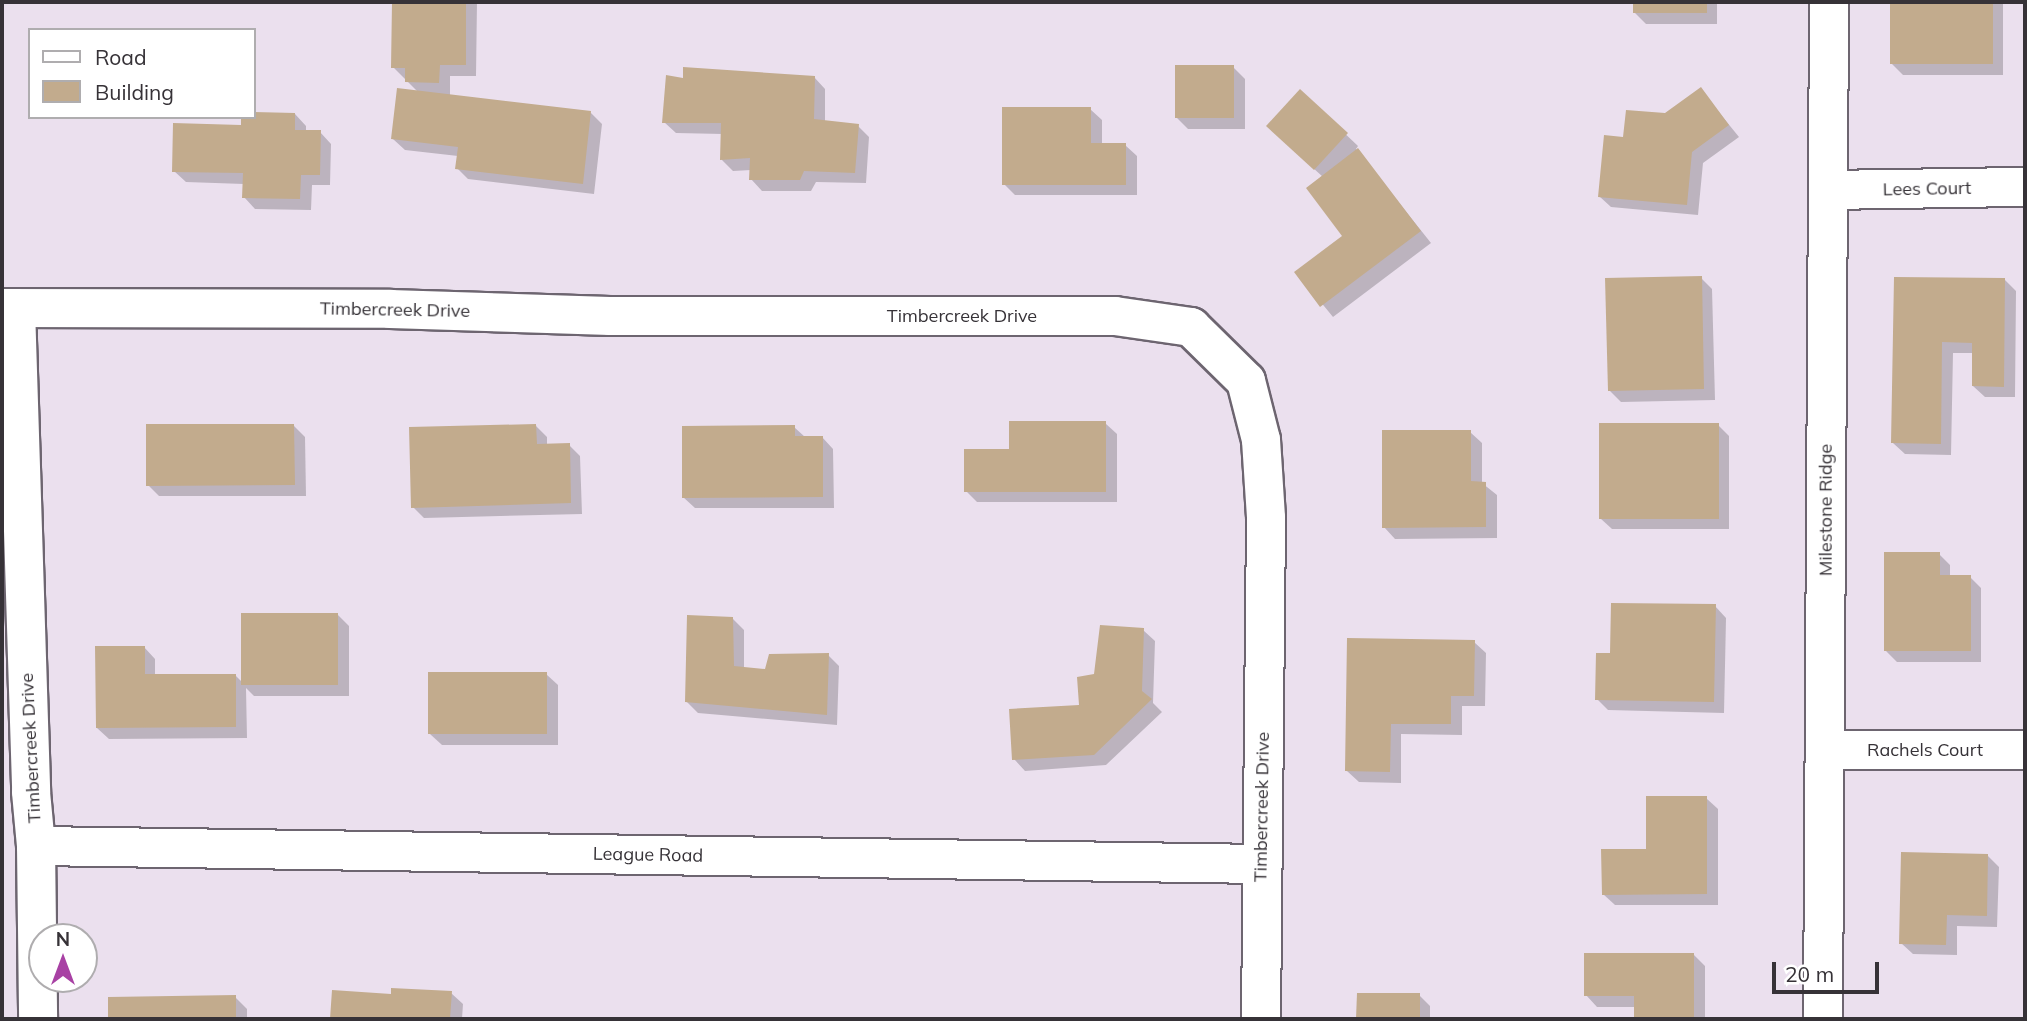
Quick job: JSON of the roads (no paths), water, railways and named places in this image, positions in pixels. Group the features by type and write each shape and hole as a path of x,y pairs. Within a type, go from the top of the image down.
{"street":[{"name":"Milestone Ridge","path":"1823,1019 1829,2"},
{"name":"Lees Court","path":"1828,190 2025,187"},
{"name":"Timbercreek Drive","path":"38,1019 36,846 30,778 9,308 390,309 610,316 1115,316 1191,327 1246,381 1261,440 1266,518 1261,1019"},
{"name":"Rachels Court","path":"1825,750 2025,750"},
{"name":"League Road","path":"36,846 1261,864"}]}
